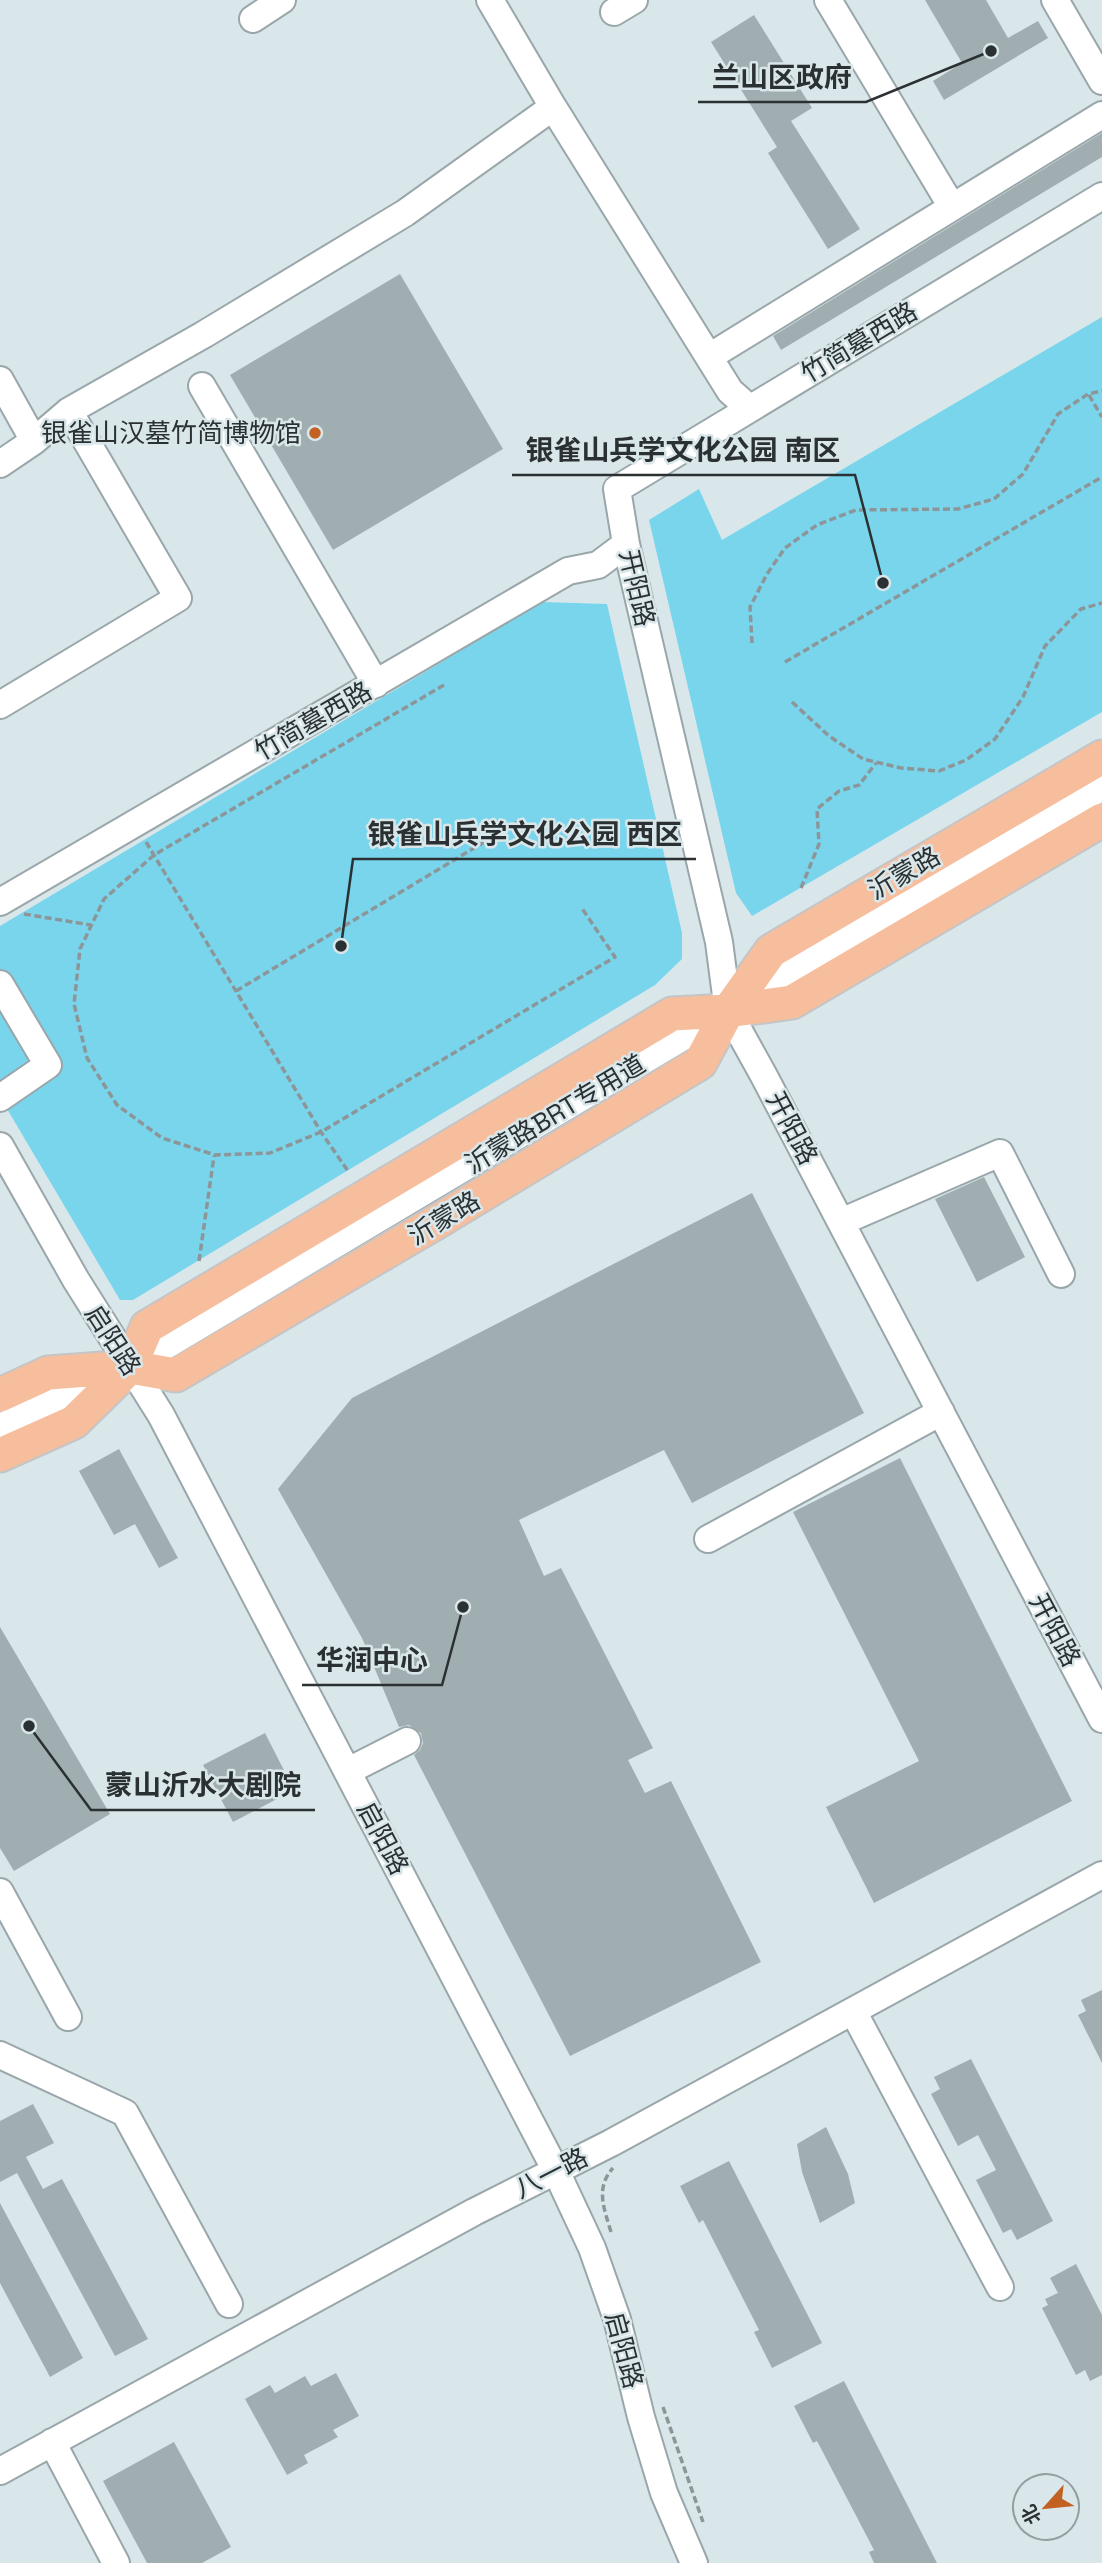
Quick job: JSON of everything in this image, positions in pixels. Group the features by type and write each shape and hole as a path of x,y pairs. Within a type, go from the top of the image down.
{"main road":[{"name":"沂蒙路","path":"0,1395 48,1373 130,1367 176,1375 700,1063 728,1011 771,951 1102,757"},
{"name":"沂蒙路","path":"0,1455 74,1422 130,1367 147,1326 672,1014 728,1011 792,1002 1102,820"}],"street":[{"path":"253,19 282,0"},
{"path":"490,0 553,107 730,391 749,408"},
{"path":"828,0 952,207"},
{"path":"1055,0 1102,81"},
{"path":"0,464 34,441 69,411 203,335 405,213 553,107"},
{"path":"709,357 1102,115"},
{"name":"竹简墓西路","path":"617,489 1102,196"},
{"path":"0,380 34,441"},
{"path":"202,386 376,684"},
{"path":"0,705 178,598 69,411"},
{"name":"开阳路","path":"617,489 626,544 719,942 728,1011 1102,1719"},
{"name":"竹简墓西路","path":"11,907 135,824 568,571 598,565 626,544"},
{"path":"728,1011 1102,787"},
{"path":"0,984 48,1065 0,1098"},
{"name":"启阳路","path":"0,1146 76,1280 161,1415 556,2171 592,2248 617,2319 641,2417 664,2493 694,2563"},
{"path":"841,1222 1000,1153 1060,1275"},
{"path":"0,1427 130,1367"},
{"path":"708,1539 941,1412"},
{"path":"348,1771 407,1741"},
{"name":"八一路","path":"0,2470 1102,1875"},
{"path":"0,1892 68,2017"},
{"path":"853,2011 1000,2287"},
{"path":"0,2055 125,2113 229,2304"},
{"path":"52,2442 116,2563"}],"path":[{"path":"752,643 750,607 767,574 785,548 817,525 856,510 958,509 994,499 1023,474 1058,414 1088,394 1102,391"},
{"path":"1088,394 1102,417"},
{"path":"785,662 1102,477"},
{"path":"792,702 829,736 863,759 901,768 939,771 966,760 995,739 1023,697 1045,646 1081,609 1102,603"},
{"path":"444,685 154,855 104,899 80,948 74,1004 87,1058 117,1105 162,1138 215,1155 270,1153 321,1132 615,957 581,906"},
{"path":"801,888 819,844 817,809 839,790 859,785 876,763"},
{"path":"236,991 524,818"},
{"path":"135,824 321,1132 348,1171"},
{"path":"11,907 91,925"},
{"path":"199,1261 215,1155"},
{"path":"613,2241 600,2196 606,2176 620,2159"},
{"path":"663,2406 703,2524"}],"shaded area":[{"path":"1102,317 1102,712 752,916 736,893 649,520 699,489 722,540"},
{"path":"542,602 607,604 682,933 682,959 655,985 133,1300 120,1300 0,1097 0,926"}],"building":[{"path":"925,0 986,0 1008,38 1038,21 1048,38 944,100 933,81 962,63"},
{"path":"754,15 812,108 791,121 860,229 828,249 768,153 777,147 711,42"},
{"path":"1102,133 1102,157 781,350 773,336"},
{"path":"400,274 503,449 333,550 230,375"},
{"path":"984,1177 1025,1257 977,1282 935,1199"},
{"path":"752,1193 864,1413 692,1503 664,1450 519,1520 544,1576 561,1568 653,1748 628,1760 645,1793 671,1781 761,1962 570,2056 414,1755 423,1743 421,1733 409,1725 399,1727 362,1638 278,1489 352,1398"},
{"path":"119,1449 178,1558 159,1568 135,1524 114,1535 79,1471"},
{"path":"900,1458 1072,1801 874,1903 826,1807 919,1761 793,1512"},
{"path":"0,1627 110,1814 14,1871 0,1848"},
{"path":"265,1733 294,1790 233,1822 203,1765"},
{"path":"1102,1990 1102,2063 1078,2015 1086,2011 1081,2000"},
{"path":"971,2059 1053,2221 1017,2240 1011,2229 1003,2233 976,2180 996,2170 978,2135 958,2146 931,2094 940,2089 934,2077"},
{"path":"33,2104 54,2143 26,2157 43,2189 62,2179 148,2339 115,2356 17,2173 0,2182 0,2121"},
{"path":"826,2127 848,2174 855,2203 820,2223 802,2172 797,2144"},
{"path":"729,2161 822,2343 772,2368 754,2332 759,2330 703,2220 699,2223 680,2186"},
{"path":"0,2203 83,2358 50,2377 0,2283"},
{"path":"1076,2264 1102,2315 1102,2375 1090,2381 1085,2370 1076,2375 1042,2308 1048,2305 1045,2299 1058,2293 1050,2278"},
{"path":"336,2373 359,2416 333,2430 338,2437 304,2455 308,2463 287,2475 245,2399 270,2385 275,2393 305,2376 311,2386"},
{"path":"844,2381 937,2563 874,2563 869,2552 874,2550 817,2441 813,2443 794,2406"},
{"path":"174,2442 231,2547 202,2563 147,2563 103,2481"}],"place":[{"name":"兰山区政府","path":"991,51"},
{"name":"银雀山汉墓竹简博物馆","path":"315,433"},
{"name":"银雀山兵学文化公园 南区","path":"883,583"},
{"name":"银雀山兵学文化公园 西区","path":"341,946"},
{"name":"华润中心","path":"463,1607"},
{"name":"蒙山沂水大剧院","path":"29,1726"}]}
